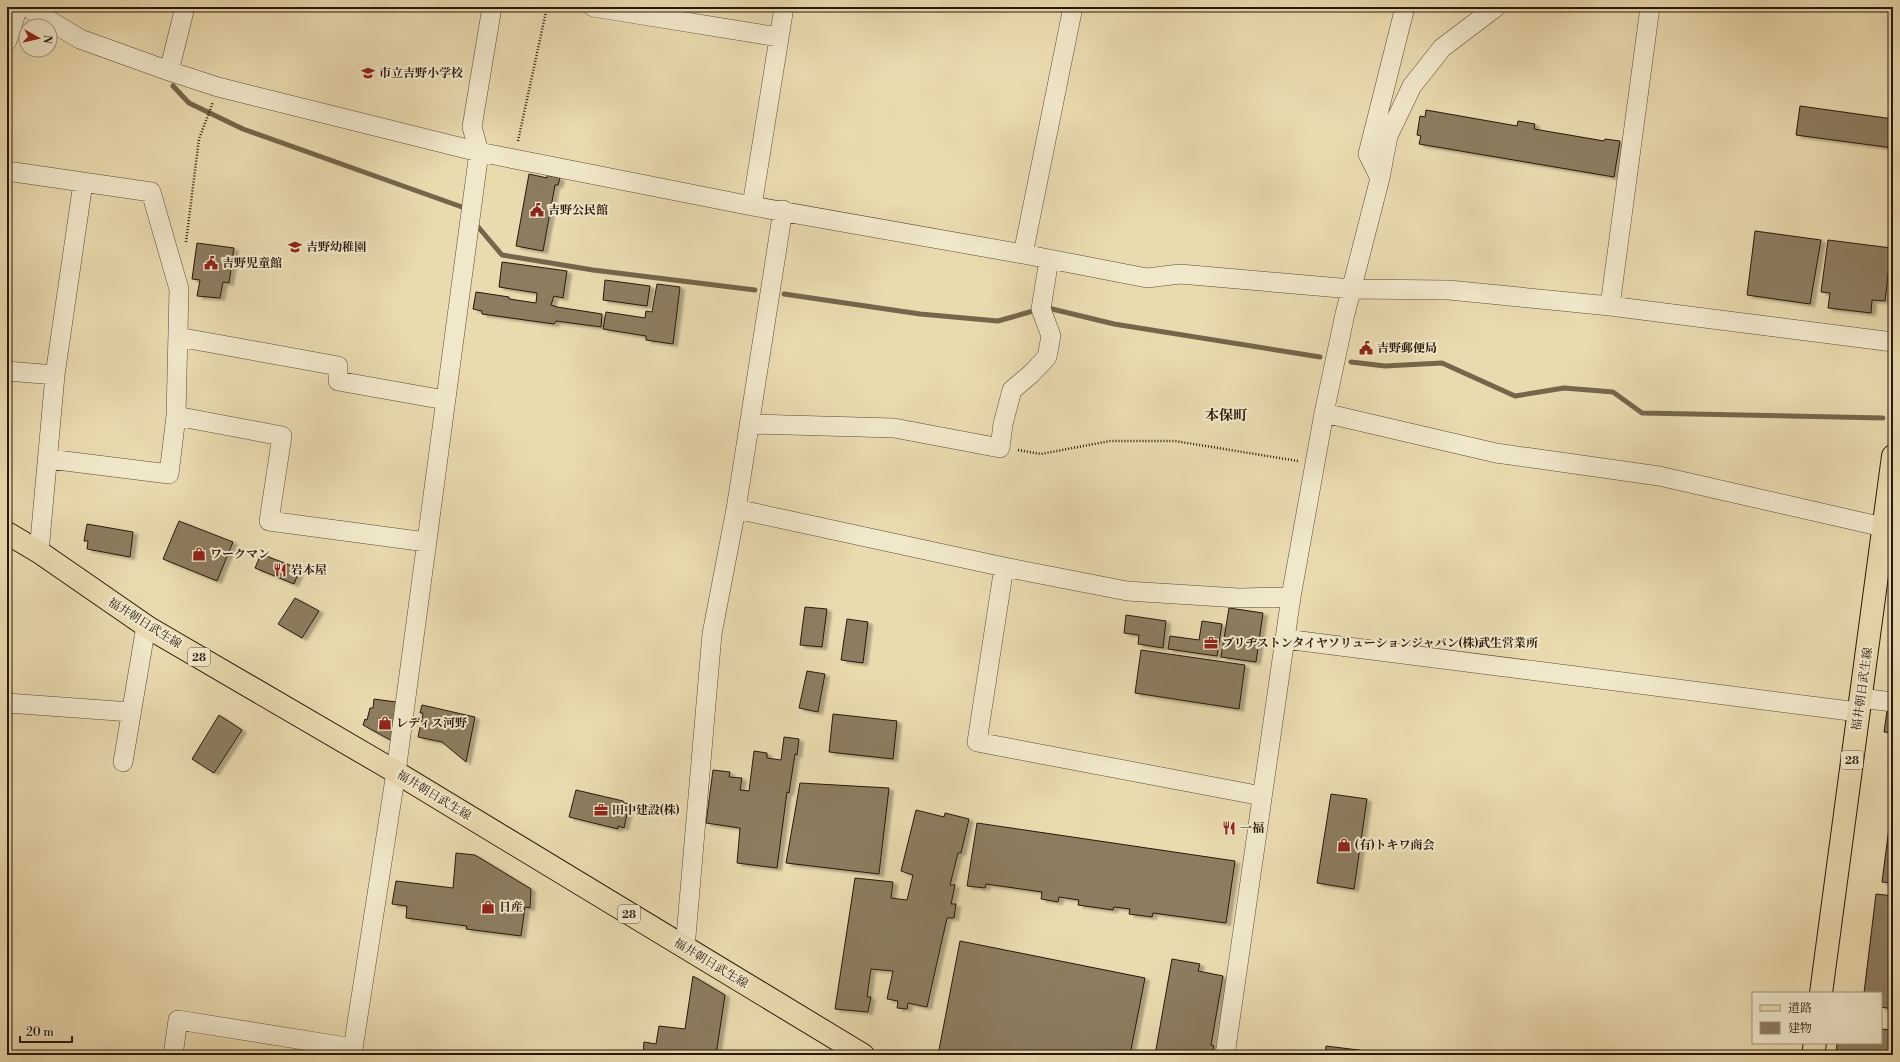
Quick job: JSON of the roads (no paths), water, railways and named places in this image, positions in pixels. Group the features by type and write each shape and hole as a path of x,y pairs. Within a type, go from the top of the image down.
{"main road":[{"name":"福井朝日武生線","path":"1821,992 1893,456"},
{"name":"福井朝日武生線","path":"7,533 39,552 146,626 396,772 863,1055"},
{"path":"1813,1055 1815,1044"}],"street":[{"path":"7,41 18,7"},
{"path":"27,7 80,39 169,72 218,87 479,152 752,206 783,210 1147,278 1180,274 1352,289 1449,290 1610,306 1893,342"},
{"path":"169,72 185,7"},
{"path":"173,1055 178,1020 352,1051 396,772 479,152 472,127 492,7"},
{"path":"593,7 779,37"},
{"path":"752,206 784,7"},
{"path":"1023,254 1073,7"},
{"path":"1380,178 1368,154 1405,7"},
{"path":"1225,1055 1285,639 1324,413 1345,314 1380,178 1388,136 1412,86 1442,48 1496,7"},
{"path":"1610,306 1650,7"},
{"path":"7,171 151,192 179,289 176,416 169,474 49,459"},
{"path":"39,552 49,459 55,376 83,183"},
{"path":"685,948 712,634 736,509 783,210"},
{"path":"749,424 894,428 1000,448 1003,424 1012,390 1031,374 1047,357 1051,336 1042,309 1049,259"},
{"path":"178,337 338,366 338,381 445,400"},
{"path":"7,372 55,376"},
{"path":"1324,413 1496,453 1659,476 1884,527"},
{"path":"176,416 282,436 269,521 426,542"},
{"path":"736,509 1004,567 1127,591 1239,598 1292,597"},
{"path":"1004,567 977,742 1262,796"},
{"path":"123,762 146,626"},
{"path":"1285,639 1859,705 1893,702"},
{"path":"7,703 131,712"}],"waterway":[{"path":"173,86 189,103 243,129 462,207 466,211"},
{"path":"474,222 502,255 593,270 755,290"},
{"path":"784,294 920,314 998,321 1033,311"},
{"path":"1048,308 1114,324 1320,357"},
{"path":"1351,362 1385,366 1442,363 1515,396 1564,388 1613,392 1642,413 1883,418"}],"place":[{"name":"市立吉野小学校","path":"368,73"},
{"name":"吉野公民館","path":"537,210"},
{"name":"吉野幼稚園","path":"295,247"},
{"name":"吉野児童館","path":"211,263"},
{"name":"吉野郵便局","path":"1366,348"},
{"name":"ワークマン","path":"199,554"},
{"name":"岩本屋","path":"280,570"},
{"name":"ブリヂストンタイヤソリューションジャパン(株)武生営業所","path":"1211,643"},
{"name":"レディス河野","path":"385,723"},
{"name":"田中建設(株)","path":"601,810"},
{"name":"一福","path":"1229,828"},
{"name":"(有)トキワ商会","path":"1344,845"},
{"name":"日産","path":"488,907"}],"district":[{"name":"本保町","path":"1226,415"}]}
